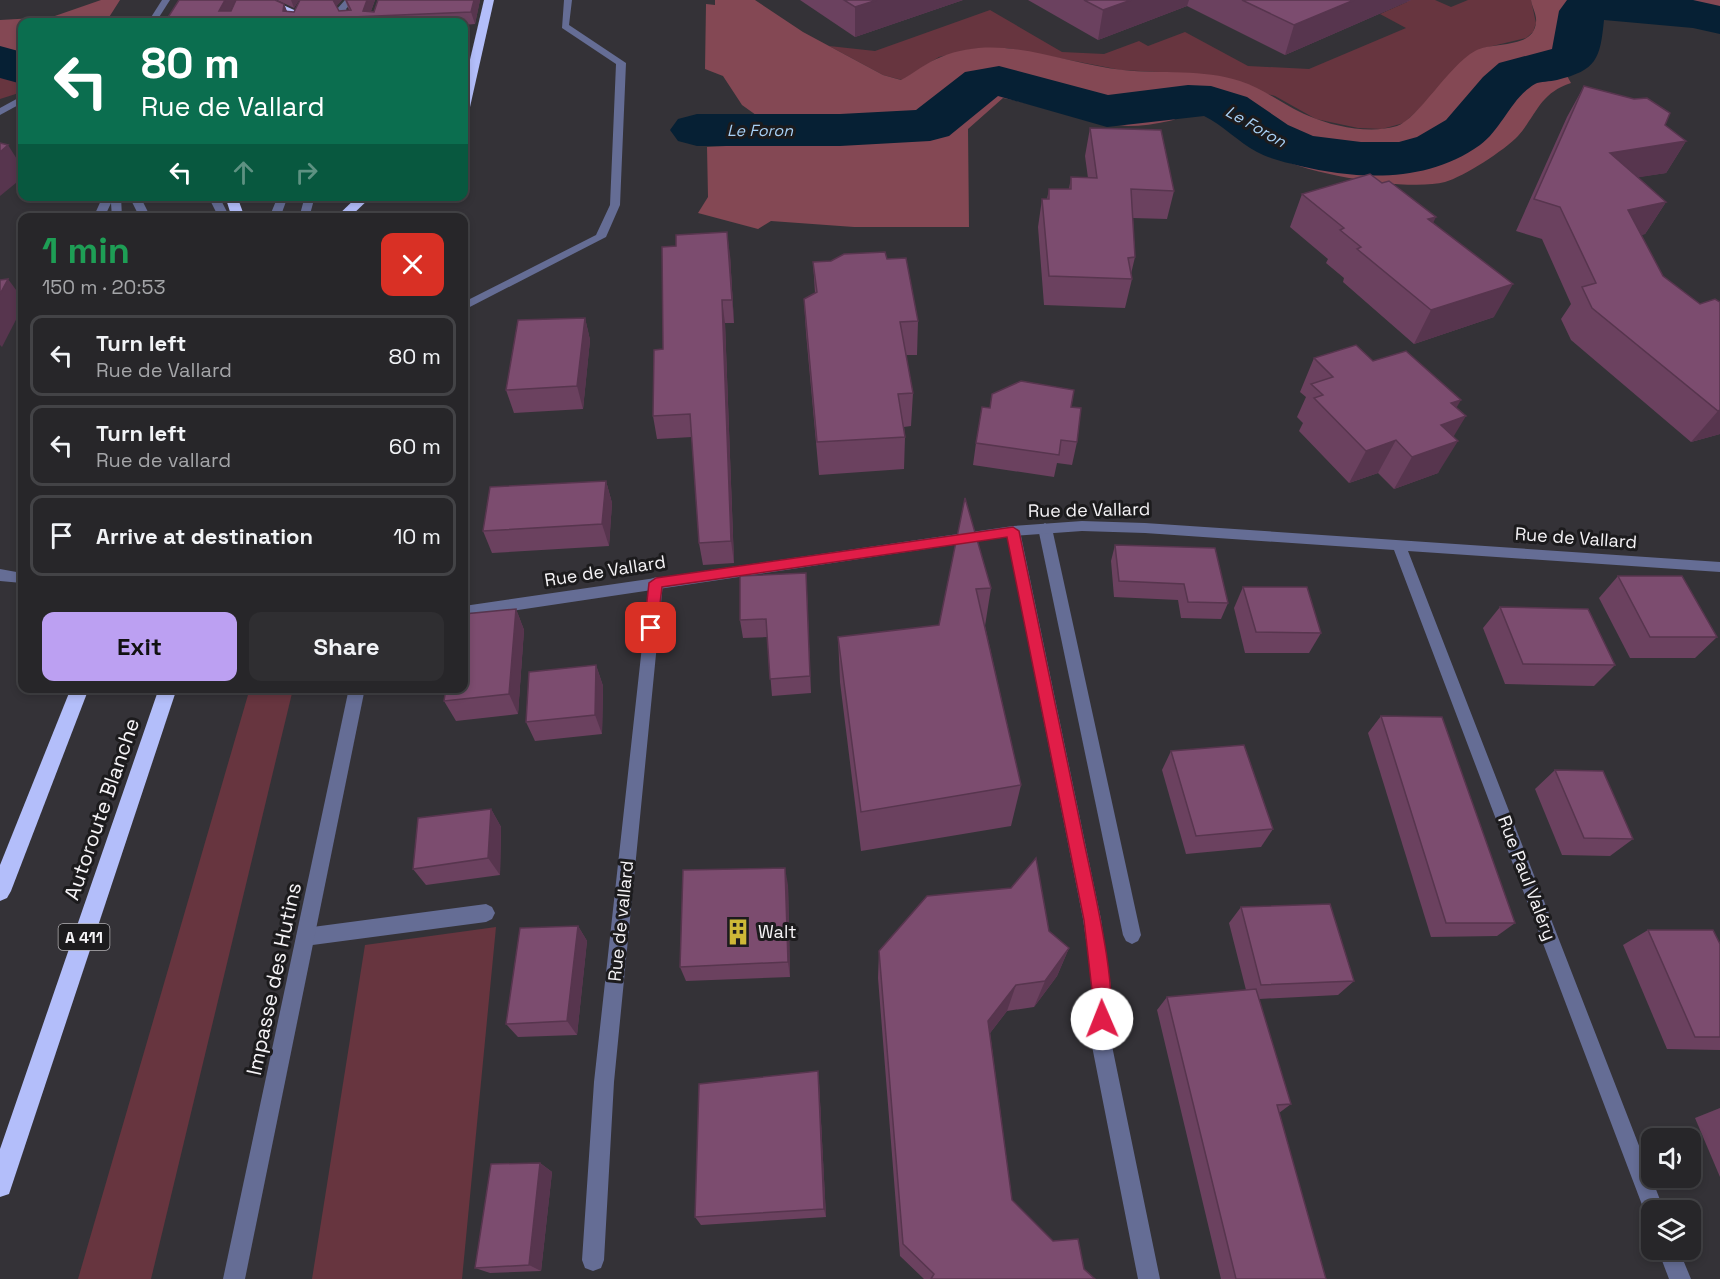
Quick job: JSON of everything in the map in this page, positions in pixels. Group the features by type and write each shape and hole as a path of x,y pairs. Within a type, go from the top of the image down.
{"highway":[{"path":"262,0 298,14"},
{"path":"468,88 489,0"},
{"path":"347,213 360,201"},
{"path":"0,891 78,693"},
{"name":"Autoroute Blanche","path":"0,1185 166,693"}],"street":[{"path":"155,18 166,0"},
{"path":"347,18 341,9 350,0"},
{"path":"468,304 601,237 613,214 621,63 565,26 568,0"},
{"path":"0,112 18,101"},
{"name":"Rue de Vallard","path":"468,611 1013,531 1082,526 1145,528 1720,567"},
{"path":"1045,528 1132,935"},
{"path":"1013,531 1092,920 1104,1002 1101,1036 1149,1279"},
{"name":"Rue Paul Valéry","path":"1399,546 1650,1200"},
{"path":"0,575 18,577"},
{"name":"Rue de vallard","path":"593,1260 604,1082 656,583"},
{"name":"Impasse des Hutins","path":"234,1279 356,693"},
{"path":"305,937 486,913"},
{"path":"1673,1260 1680,1279"}],"shaded area":[{"path":"101,0 120,0 109,18 35,18 52,17"},
{"path":"715,0 755,0 803,32 883,75 901,80 936,59 964,50 1009,49 1123,70 1197,73 1226,77 1250,85 1319,120 1353,128 1376,129 1397,126 1405,121 1465,58 1475,51 1521,41 1528,37 1534,31 1536,22 1531,0 1575,0 1566,51 1548,60 1514,63 1473,110 1432,144 1390,153 1305,145 1287,137 1238,107 1210,95 1182,94 1105,106 1081,100 1027,80 994,75 982,76 969,81 924,120 780,125 767,123 742,105 723,76 705,69 706,4 715,5"},
{"path":"1403,0 1435,0 1451,7 1468,0 1531,0 1536,23 1533,32 1526,38 1484,48 1404,123 1382,129 1358,128 1316,119 1275,96 1196,74 1121,70 1007,48 972,49 939,57 902,80 883,75 829,46 875,51 990,10 1062,52 1104,54 1139,41 1148,46 1185,32 1248,66 1309,69 1406,28 1380,14 1407,2"},
{"path":"1626,0 1720,0 1720,12"},
{"path":"18,19 18,58 0,63 0,20"},
{"path":"0,74 18,76 18,93 0,99"},
{"path":"1566,74 1571,83 1552,92 1546,98 1512,142 1473,169 1445,182 1406,184 1381,182 1328,174 1304,167 1267,153 1232,124 1216,114 1203,110 1174,120 1128,126 1097,122 1003,98 968,129 969,227 854,227 771,221 758,229 698,213 708,197 707,147 926,135 933,133 991,88 996,87 1111,117 1138,119 1157,117 1196,106 1214,106 1229,113 1262,139 1294,153 1350,165 1379,166 1408,165 1435,159 1460,148 1488,127 1525,80 1531,77"},
{"path":"249,693 292,693 151,1279 78,1279"},
{"path":"496,927 462,1279 312,1279 365,945"}],"building":[{"path":"179,0 225,0 219,11 231,11 236,0 275,0 284,4 283,11 294,12 300,0 333,0 339,11 351,10 346,0 367,0 363,11 374,12 378,0 474,0 471,12 329,18 168,18"},
{"path":"844,0 877,0 855,7"},
{"path":"1084,0 1131,0 1103,10"},
{"path":"1242,0 1354,0 1294,25"},
{"path":"1584,86 1634,99 1647,98 1670,113 1665,125 1686,141 1610,153 1666,202 1628,210 1663,276 1700,304 1715,299 1720,302 1720,410 1718,411 1592,308 1582,287 1596,283 1560,207 1534,199"},
{"path":"1090,128 1161,130 1174,191 1131,189 1135,257 1128,258 1132,279 1049,276 1042,199 1049,199 1049,189 1071,189 1071,177 1097,178"},
{"path":"0,143 8,145 0,152"},
{"path":"1370,174 1382,183 1389,181 1436,217 1428,219 1513,284 1431,310 1357,249 1361,247 1340,230 1344,228 1302,194"},
{"path":"727,232 732,300 722,300 731,541 699,543 690,414 653,416 654,350 663,349 662,247 676,246 676,235"},
{"path":"885,252 887,259 906,258 918,321 900,322 913,393 898,394 905,437 817,442 804,299 817,292 813,262 831,261 844,254"},
{"path":"8,279 0,294 0,280"},
{"path":"585,318 577,386 506,390 518,320"},
{"path":"1356,345 1373,361 1406,351 1461,400 1451,403 1466,416 1441,425 1458,441 1412,457 1396,440 1366,451 1314,398 1323,395 1311,384 1333,377 1314,358"},
{"path":"1021,381 1074,390 1071,407 1081,408 1077,442 1061,440 1059,455 976,443 982,407 990,408 992,394"},
{"path":"606,481 602,524 483,531 490,487"},
{"path":"965,498 991,588 976,589 1021,785 861,812 838,637 939,625"},
{"path":"1115,545 1215,548 1228,603 1188,602 1184,584 1119,581"},
{"path":"806,573 810,676 770,679 766,619 740,620 740,576"},
{"path":"1618,576 1682,576 1717,637 1650,637"},
{"path":"1243,587 1307,587 1321,633 1256,632"},
{"path":"1500,607 1588,609 1615,665 1523,664"},
{"path":"516,609 509,694 444,701 445,693 468,693 468,614"},
{"path":"596,665 595,715 526,722 529,672"},
{"path":"1381,716 1442,717 1515,923 1446,923"},
{"path":"1244,745 1273,829 1196,836 1171,751"},
{"path":"1555,770 1603,771 1633,839 1584,838"},
{"path":"491,809 488,858 413,869 418,818"},
{"path":"1036,858 1049,931 1069,948 1045,981 1016,985 988,1021 1012,1200 1053,1241 1078,1239 1084,1269 1095,1279 931,1279 934,1274 903,1244 879,951 927,896 1011,888"},
{"name":"Walt","path":"785,868 788,962 680,967 683,870"},
{"path":"1330,904 1354,981 1261,985 1241,907"},
{"path":"578,926 567,1021 506,1024 520,928"},
{"path":"1648,930 1713,930 1720,944 1720,1037 1695,1037"},
{"path":"1256,989 1291,1104 1277,1105 1326,1279 1236,1279 1167,997"},
{"path":"818,1071 824,1209 695,1217 699,1084"},
{"path":"540,1163 529,1265 475,1268 491,1164"}],"waterway":[{"name":"Le Foron","path":"697,130 840,130 930,125 983,83 999,81 1107,111 1188,100 1211,101 1229,108 1277,141 1294,147 1338,156 1399,159 1424,154 1463,133 1501,88 1517,73 1551,66 1570,59 1577,46 1582,11 1588,6 1693,14 1720,20"},
{"name":"Le Foron","path":"0,61 18,68"}],"place":[{"name":"Walt","path":"738,932"}],"route":[{"path":"651,628 656,583 1013,531 1092,920 1104,1002 1102,1019"}]}
